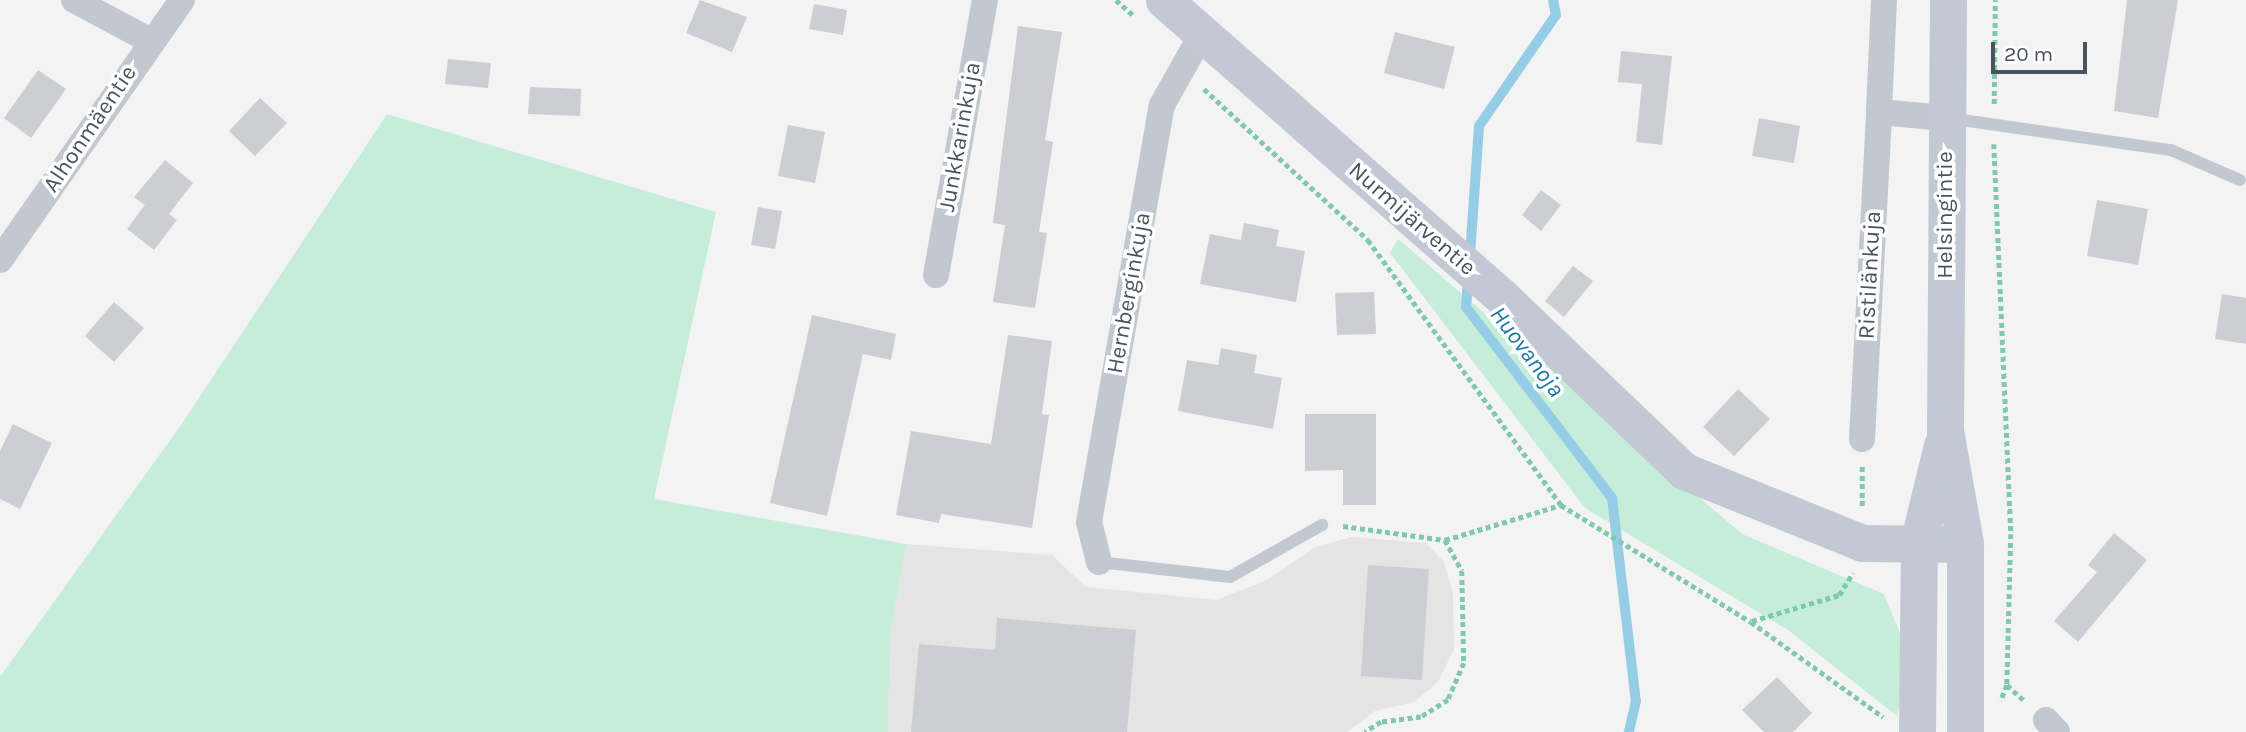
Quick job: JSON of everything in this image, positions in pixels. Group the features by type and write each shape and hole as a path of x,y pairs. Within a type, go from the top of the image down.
{"street":[{"path":"74,0 149,40"},
{"name":"Alhonmäentie","path":"0,260 149,40 181,0"},
{"name":"Junkkarinkuja","path":"936,275 985,0"},
{"name":"Ristilänkuja","path":"1862,439 1884,0"},
{"name":"Helsingintie","path":"1948,0 1945,118 1945,430 1965,544 1976,719"},
{"name":"Nurmijärventie","path":"1154,12 1202,34 1431,238 1502,296 1684,471 1862,542 1919,540 1965,544"},
{"name":"Hernberginkuja","path":"1100,562 1089,522 1161,105 1202,34"},
{"path":"1879,111 1945,118"},
{"name":"Helsingintie","path":"1910,719 1919,540 1945,430"}],"lane":[{"path":"1945,118 1993,121 2171,150 2240,180"},
{"path":"1100,562 1230,577 1322,525"}],"path":[{"path":"1116,0 1154,12"},
{"path":"1976,719 2007,685 2011,534 1993,121 1995,0"},
{"path":"1182,66 1368,240 1561,505 1910,719"},
{"path":"1322,525 1445,540 1561,505"},
{"path":"1366,732 1381,722 1421,717 1448,700 1464,663 1462,571 1445,540"}],"shaded area":[{"path":"1351,537 1426,543 1444,562 1453,593 1454,649 1438,682 1414,702 1375,711 1347,732 888,732 890,638 906,544 1052,555 1086,587 1216,600 1267,580 1316,547"}],"green space":[{"path":"387,114 716,212 654,499 906,544 890,638 888,732 0,732 0,677 183,422"},
{"path":"1398,239 1742,534 1884,594 1910,658 1897,716 1788,630 1585,508 1390,253"}],"building":[{"path":"700,0 747,17 732,52 686,33"},
{"path":"2127,0 2178,0 2158,118 2114,111"},
{"path":"814,4 847,10 843,35 809,29"},
{"path":"1018,26 1062,32 1045,140 1053,142 1039,232 1047,233 1035,308 993,302 1005,225 993,223"},
{"path":"1395,32 1455,47 1444,89 1384,73"},
{"path":"1621,51 1672,56 1662,145 1636,142 1642,84 1618,82"},
{"path":"448,59 491,63 488,88 445,84"},
{"path":"38,70 66,89 31,138 4,118"},
{"path":"530,87 581,89 580,116 528,114"},
{"path":"260,98 287,123 255,156 229,131"},
{"path":"1759,118 1800,126 1794,163 1752,156"},
{"path":"788,125 825,132 815,183 778,176"},
{"path":"165,160 193,183 169,214 177,220 154,250 127,229 145,205 134,197"},
{"path":"1541,190 1561,205 1541,231 1522,215"},
{"path":"2097,200 2148,209 2138,265 2087,256"},
{"path":"758,207 782,211 775,249 751,245"},
{"path":"1244,223 1279,230 1276,246 1305,251 1296,302 1200,284 1210,234 1241,240"},
{"path":"1573,266 1593,281 1564,317 1545,301"},
{"path":"1374,292 1376,334 1337,335 1335,293"},
{"path":"2222,294 2246,298 2246,344 2215,339"},
{"path":"114,302 144,328 114,362 85,336"},
{"path":"812,315 896,334 891,360 863,354 827,516 770,503"},
{"path":"1008,335 1052,341 1042,414 1049,415 1032,528 941,514 939,523 896,515 911,431 991,444"},
{"path":"1221,348 1257,355 1254,373 1282,378 1273,429 1178,411 1187,360 1218,365"},
{"path":"1738,389 1770,419 1734,456 1703,427"},
{"path":"1305,414 1376,414 1376,505 1343,505 1343,470 1305,471"},
{"path":"13,424 52,443 20,509 0,499 0,451"},
{"path":"2114,533 2147,560 2078,642 2054,621 2097,572 2088,565"},
{"path":"1368,565 1429,569 1422,680 1361,676"},
{"path":"997,618 1136,630 1127,732 911,732 919,644 995,650"},
{"path":"1777,677 1812,713 1793,732 1764,732 1742,710"}],"waterway":[{"name":"Huovanoja","path":"1470,255 1479,126 1556,15 1553,0"},
{"name":"Huovanoja","path":"1468,280 1466,307 1612,498 1636,701 1629,732"}]}
